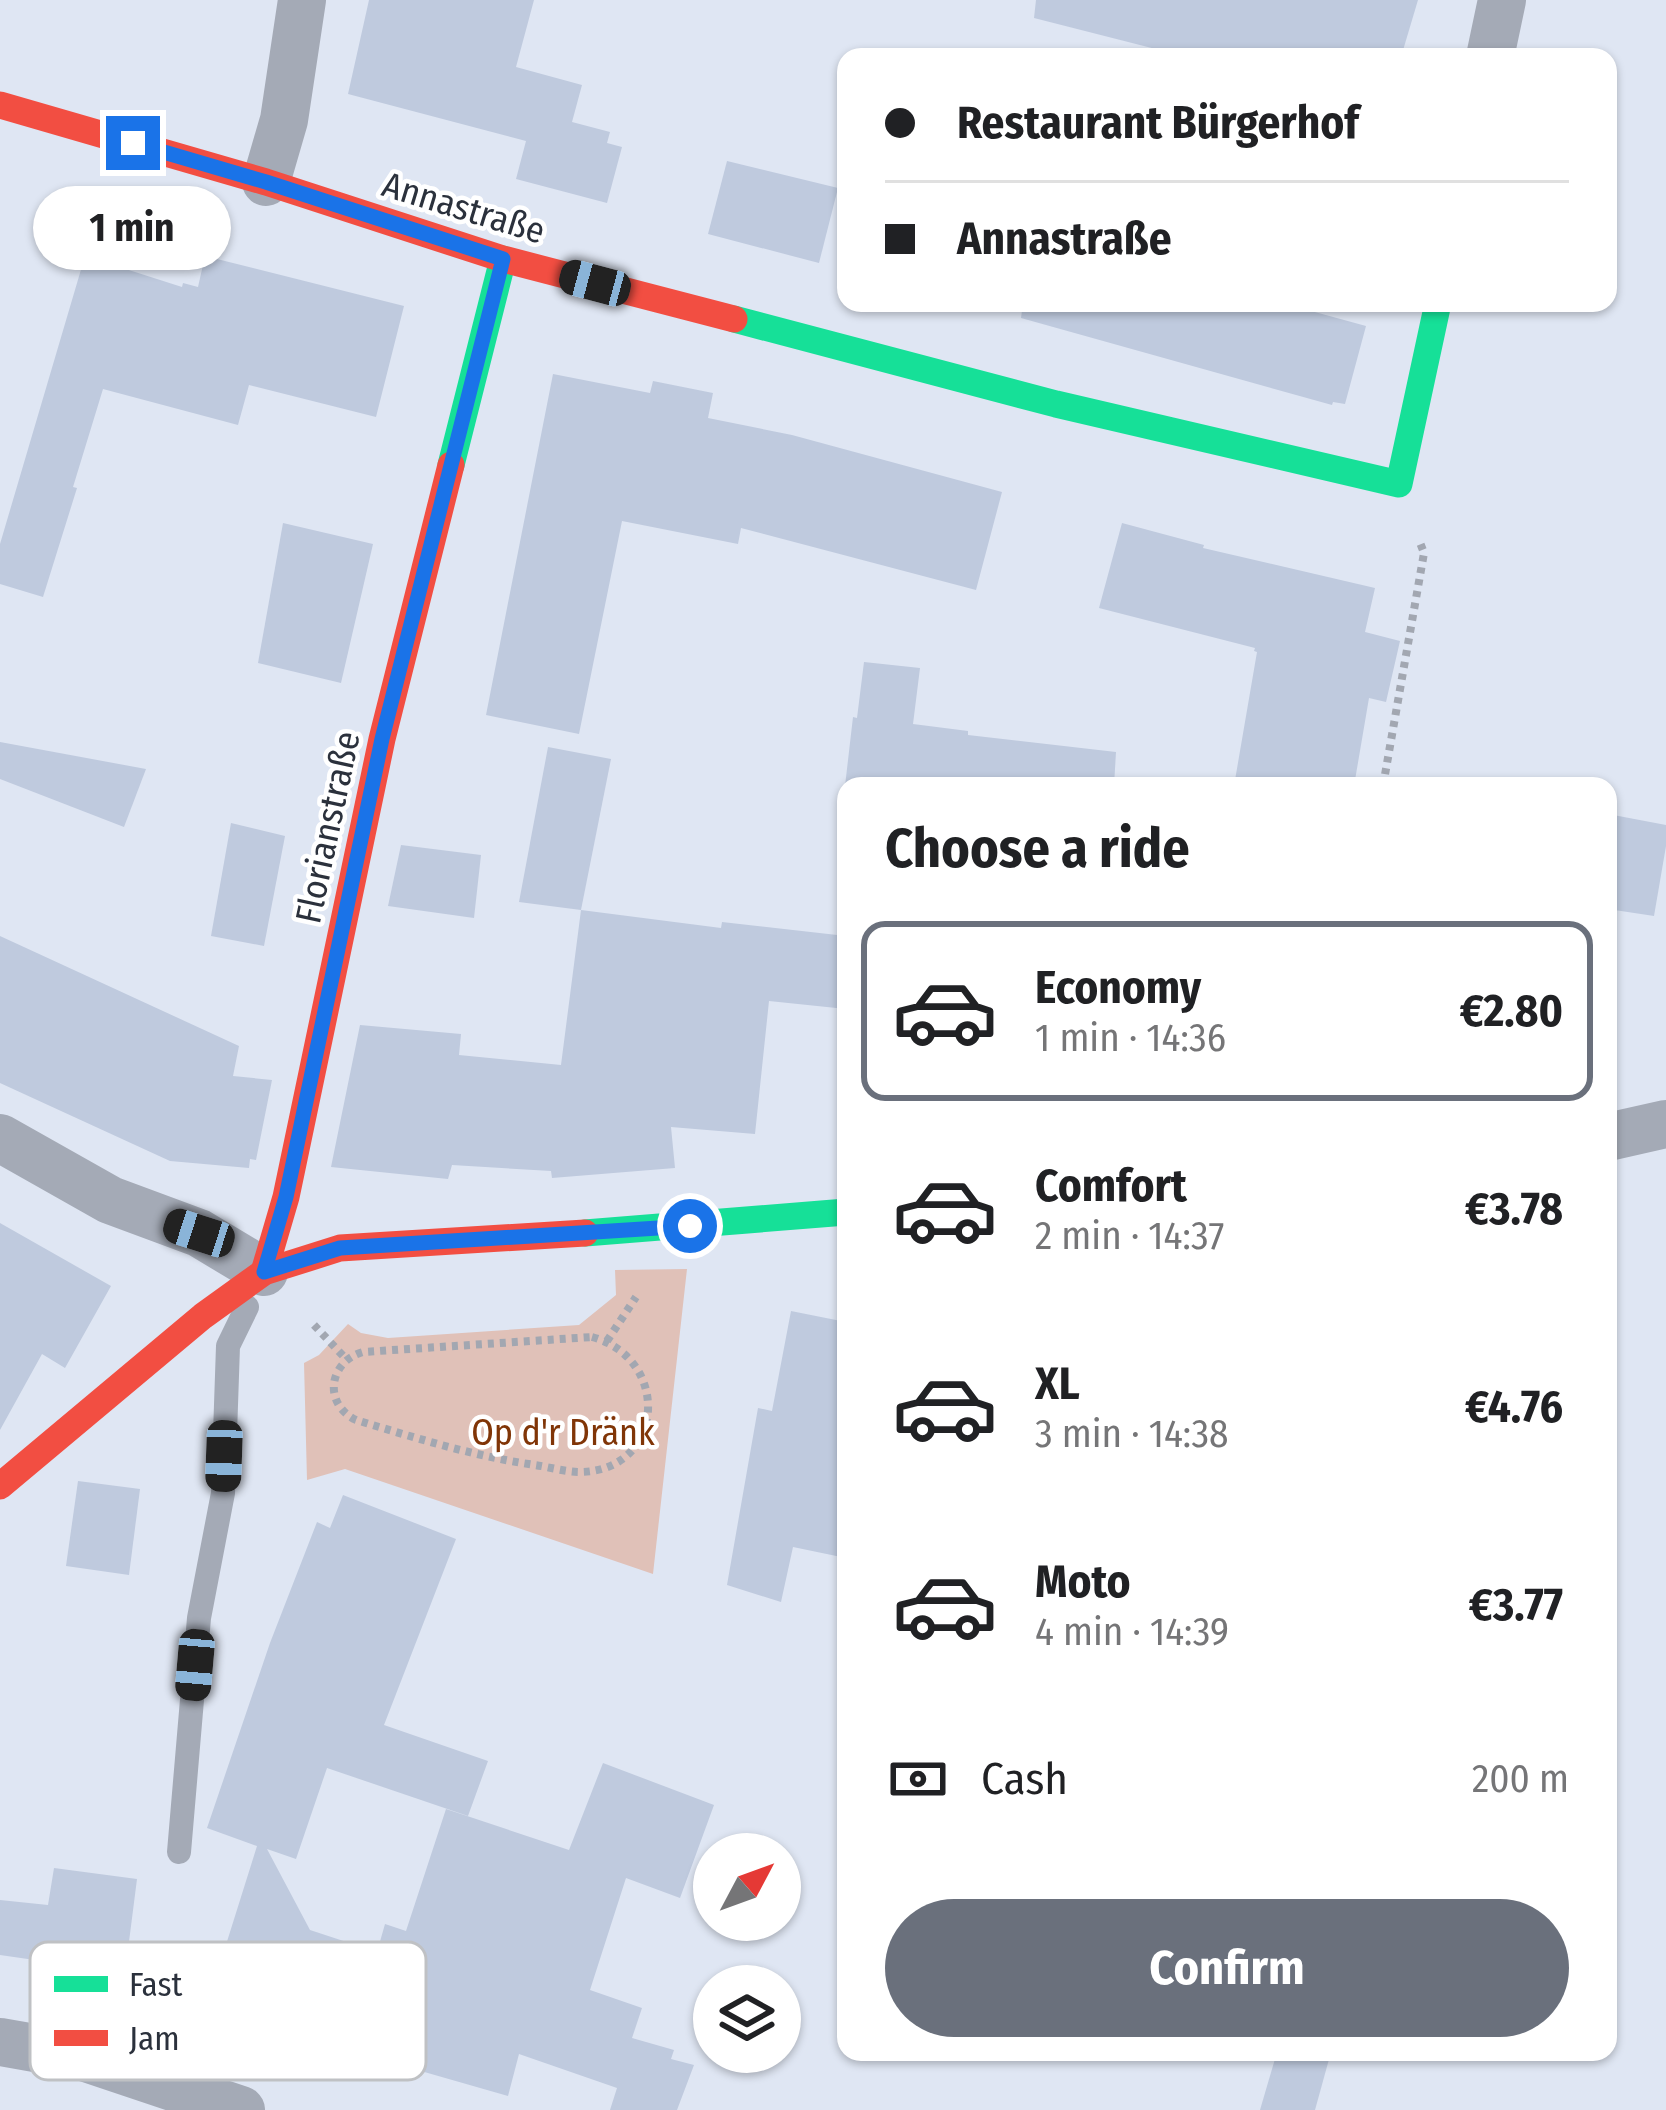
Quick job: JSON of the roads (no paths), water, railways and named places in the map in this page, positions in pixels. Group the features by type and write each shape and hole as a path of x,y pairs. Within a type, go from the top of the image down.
{"street":[{"path":"266,182 284,120 302,0"},
{"path":"1492,48 1502,0"},
{"name":"Annastraße","path":"0,105 266,182 503,259 1056,404 1399,484 1436,312"},
{"name":"Florianstraße","path":"264,1272 286,1197 382,739 503,259"},
{"path":"1617,1135 1666,1124"},
{"path":"0,1138 110,1200 199,1233 264,1272"},
{"path":"0,1486 203,1316 264,1272 340,1248 837,1213"},
{"path":"0,2042 30,2047"},
{"path":"152,2080 241,2110"}],"lane":[{"path":"179,1852 199,1618 223,1493 228,1346 264,1272"}],"park label":[{"name":"Op d'r Dränk","path":"563,1432"}]}
